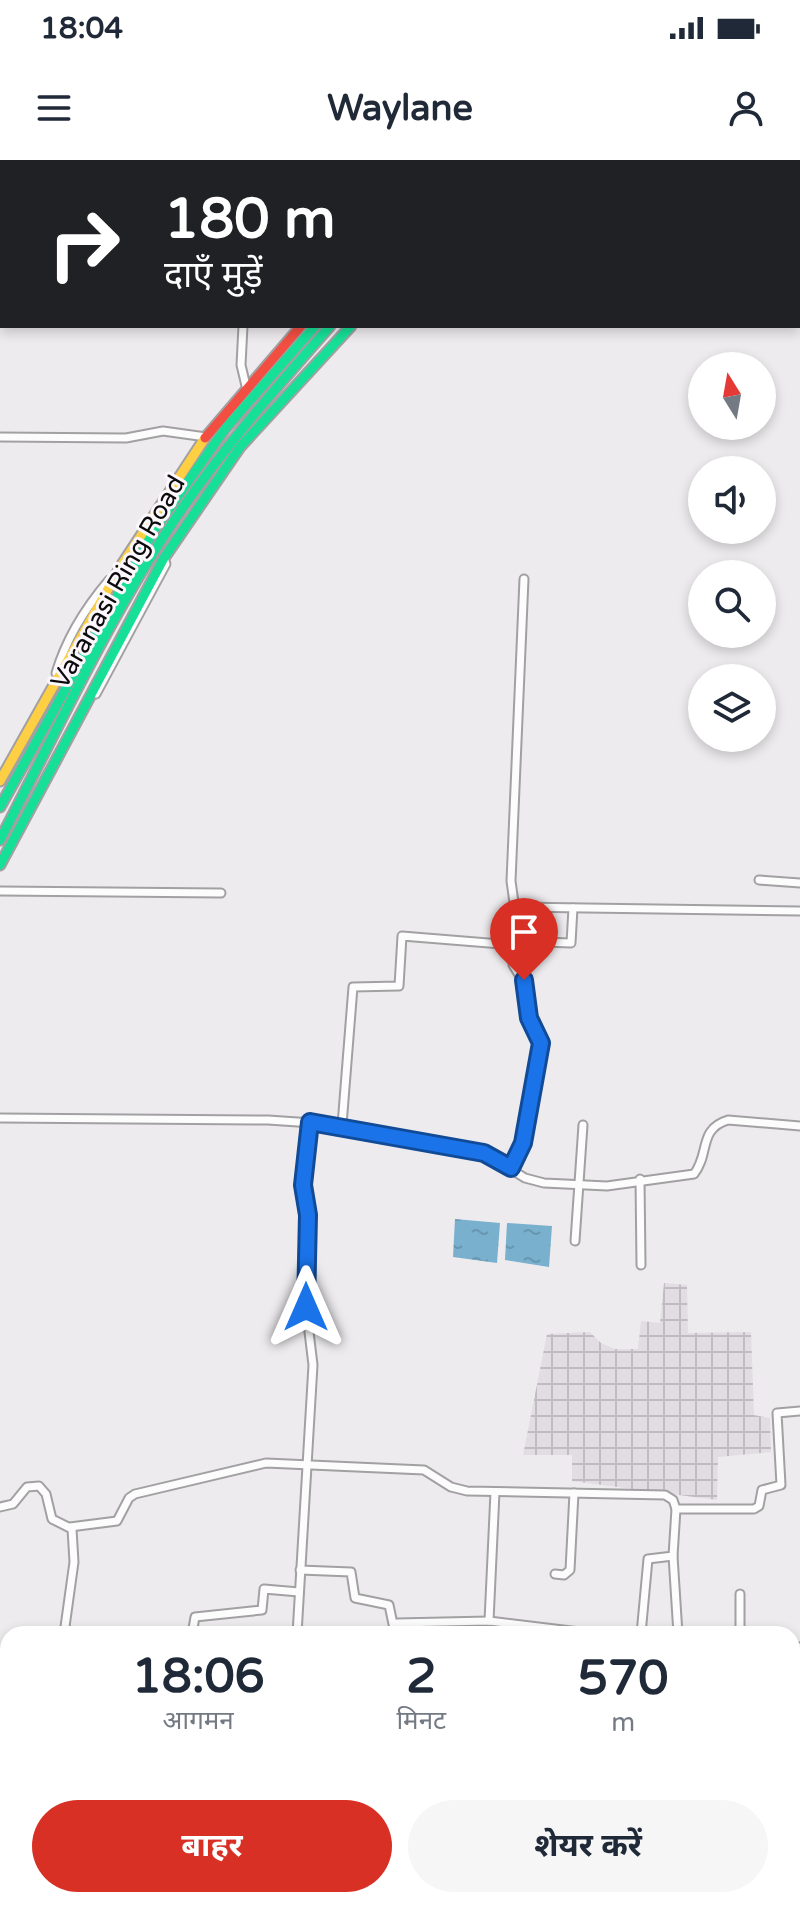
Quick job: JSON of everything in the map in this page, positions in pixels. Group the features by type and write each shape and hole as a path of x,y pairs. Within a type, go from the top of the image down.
{"main road":[{"path":"0,781 116,573 206,437 246,386 299,328"},
{"path":"0,807 154,530 235,418 313,328"},
{"name":"Varanasi Ring Road","path":"0,840 131,591 169,527 263,401 328,328"},
{"path":"0,865 164,558 240,447 349,328"}],"street":[{"path":"243,328 241,365 246,386"},
{"path":"0,437 126,438 163,431 206,437"},
{"path":"511,1168 523,1143 541,1043 529,1018 524,980 513,965 515,907 511,881 524,579"},
{"path":"759,880 800,883"},
{"path":"0,891 221,893"},
{"path":"515,907 800,911"},
{"path":"342,1125 353,987 399,986 399,941 402,936 513,943 571,943 573,908"},
{"path":"0,1118 342,1125 484,1153 534,1181 578,1185 614,1185 640,1179 694,1174 706,1136 718,1123 737,1119 800,1126"},
{"path":"297,1626 313,1365 306,1307 308,1215 303,1185 310,1122"},
{"path":"575,1241 583,1125"},
{"path":"640,1179 641,1265"},
{"path":"676,1509 757,1508 762,1490 781,1485 777,1413 800,1411"},
{"path":"0,1507 13,1504 27,1487 39,1486 46,1494 52,1519 70,1527 113,1522 135,1494 266,1463 306,1468 424,1470 459,1490 665,1495 673,1500 676,1509 673,1556 677,1626"},
{"path":"489,1621 495,1492"},
{"path":"555,1574 564,1575 570,1570 574,1493"},
{"path":"65,1626 74,1562 70,1527"},
{"path":"642,1626 648,1559 673,1556"},
{"path":"300,1570 351,1572 355,1598 389,1605 393,1624 489,1621 530,1626"},
{"path":"193,1626 195,1617 262,1610 264,1589 299,1592"},
{"path":"740,1594 740,1626"}],"shaded area":[{"path":"664,1283 687,1285 688,1333 751,1332 754,1415 770,1418 771,1452 718,1457 717,1500 572,1481 572,1455 523,1455 547,1334 590,1332 601,1343 615,1349 638,1349 641,1321 660,1323"}],"water":[{"path":"455,1219 500,1223 497,1263 453,1257"},
{"path":"507,1223 552,1226 549,1267 505,1260"}],"traffic: fast":[{"path":"0,807 154,530 225,429 313,328"},
{"path":"0,840 102,641 171,525 227,448 328,328"},
{"path":"0,865 164,558 240,447 349,328"}],"traffic: slow":[{"path":"0,781 121,566 205,438"}],"traffic: jam":[{"path":"205,438 299,328"}],"route":[{"path":"306,1307 309,1226 303,1185 310,1122 342,1125 484,1153 511,1168 523,1143 541,1043 529,1018 524,980"}]}
